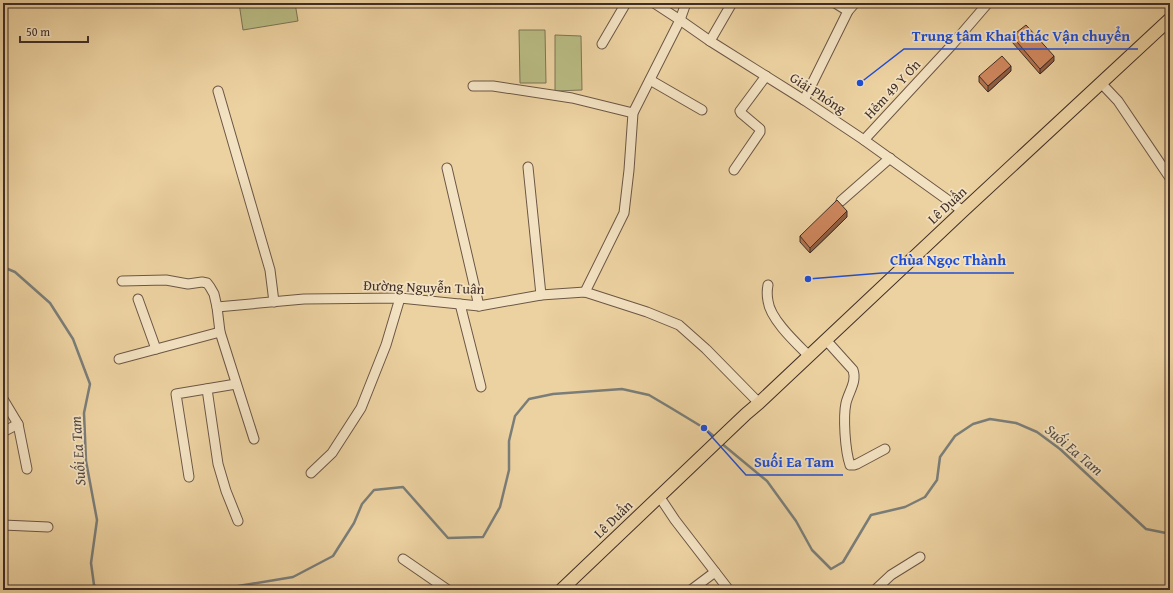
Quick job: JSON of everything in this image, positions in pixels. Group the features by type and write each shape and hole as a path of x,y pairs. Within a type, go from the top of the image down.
{"main road":[{"name":"Lê Duẩn","path":"561,590 686,470 746,414 759,404 963,211 1170,19"}],"street":[{"path":"602,44 626,3"},
{"name":"Giải Phóng","path":"654,3 710,41 804,100 864,140 963,211"},
{"path":"585,292 624,213 633,113 680,20 686,3"},
{"path":"710,41 732,3"},
{"path":"835,3 848,11"},
{"path":"804,100 848,11 855,3"},
{"name":"Hẻm 49 Y Ơn","path":"864,140 951,46 988,3"},
{"path":"734,170 760,132 760,129 740,111 766,76"},
{"path":"650,80 702,110"},
{"path":"1102,83 1118,101 1170,178"},
{"path":"473,86 492,86 572,98 633,113"},
{"path":"218,91 270,270 274,302"},
{"path":"841,201 890,158"},
{"path":"528,167 541,295"},
{"path":"447,168 479,306"},
{"path":"122,281 166,280 188,284 202,282 207,283 210,286 214,294 217,307 220,332 254,439"},
{"path":"768,285 768,302 771,311 776,319 809,356"},
{"name":"Đường Nguyễn Tuân","path":"217,307 304,299 400,298 479,306 541,295 585,292 647,312 679,325 706,349 759,404"},
{"path":"311,473 332,453 361,408 386,345 400,298"},
{"path":"138,299 156,349"},
{"path":"460,304 481,387"},
{"path":"119,358 220,332"},
{"path":"826,340 853,370 855,380 846,403 845,411 846,446 850,465 858,464 885,449"},
{"path":"189,478 176,394 236,384"},
{"path":"207,389 218,464 226,491 238,522"},
{"path":"3,399 18,424 27,470"},
{"path":"3,432 18,424"},
{"path":"659,496 675,520 729,590"},
{"path":"3,525 48,527"},
{"path":"876,590 891,575 920,557"},
{"path":"403,559 448,590"},
{"path":"691,590 716,572"}],"green space":[{"path":"239,3 295,3 298,21 243,30"},
{"path":"519,30 545,30 546,83 520,83"},
{"path":"555,35 581,36 582,90 555,91"}],"building":[{"path":"1026,25 1054,56 1040,69 1012,36"},
{"path":"1002,56 1011,66 988,86 979,76"},
{"path":"837,200 847,211 810,248 800,236"}],"waterway":[{"name":"Suối Ea Tam","path":"3,267 15,272 50,303 73,339 90,384 84,413 86,461 97,520 91,563 94,585 103,590"},
{"name":"Suối Ea Tam","path":"214,590 293,577 333,556 354,523 362,504 374,490 403,487 448,538 483,537 500,507 509,470 509,441 515,416 529,399 553,394 622,389 649,395 704,428 716,438"},
{"name":"Suối Ea Tam","path":"721,443 767,481 796,521 812,550 831,569 843,562 871,515 905,507 925,497 937,480 940,457 955,436 973,424 990,419 1016,423 1037,432 1060,449 1146,529 1166,533 1170,532"}],"place":[{"name":"Trung tâm Khai thác Vận chuyển","path":"860,83"},
{"name":"Chùa Ngọc Thành","path":"808,279"},
{"name":"Suối Ea Tam","path":"704,428"}]}
